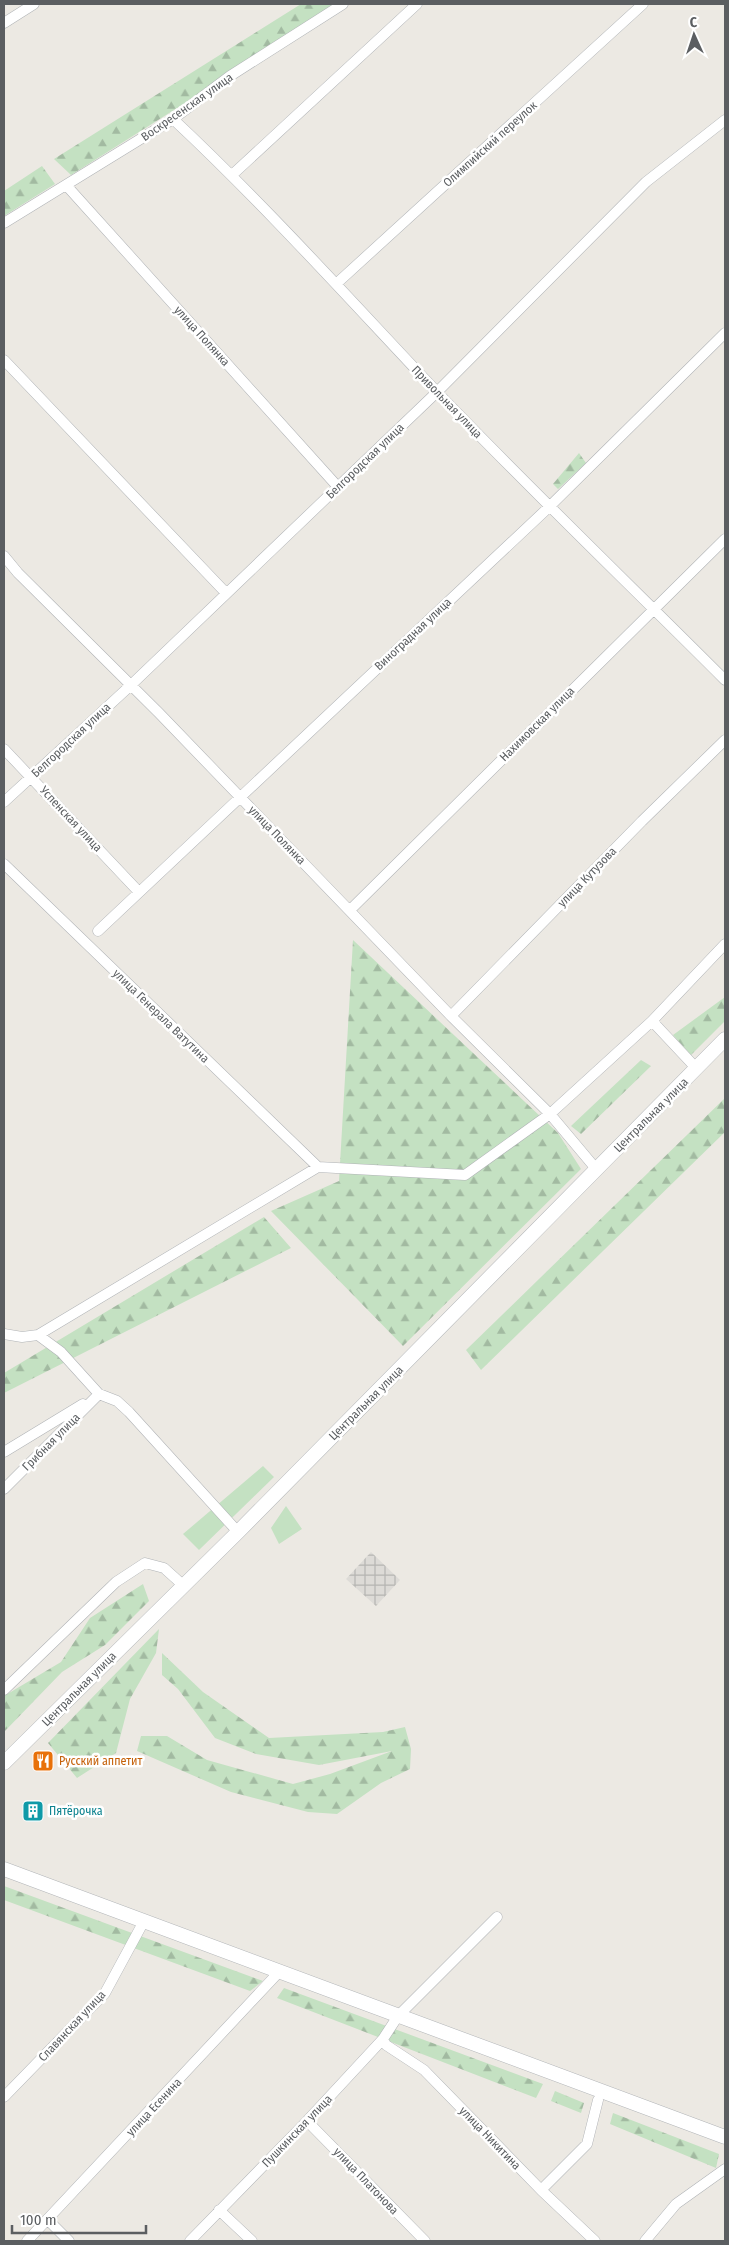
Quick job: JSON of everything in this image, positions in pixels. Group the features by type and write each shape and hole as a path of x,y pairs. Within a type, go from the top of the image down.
{"main road":[{"name":"Центральная улица","path":"4,1763 238,1532 725,1039"},
{"path":"4,1869 725,2137"}],"street":[{"path":"4,23 34,4"},
{"name":"Воскресенская улица","path":"4,224 173,119 230,76 343,4"},
{"path":"232,174 417,4"},
{"name":"Олимпийский переулок","path":"336,284 643,4"},
{"name":"Привольная улица","path":"173,119 232,174 437,392 549,507 725,680"},
{"name":"Белгородская улица","path":"4,802 131,685 437,392 646,182 725,120"},
{"name":"улица Полянка","path":"66,185 338,487"},
{"name":"Виноградная улица","path":"98,931 138,891 549,507 725,333"},
{"path":"4,360 226,593"},
{"name":"Нахимовская улица","path":"350,910 653,608 725,540"},
{"name":"улица Полянка","path":"4,556 451,1016 550,1114 597,1170"},
{"name":"улица Кутузова","path":"451,1016 642,821 725,740"},
{"name":"Успенская улица","path":"4,749 32,776 138,891"},
{"name":"улица Генерала Ватутина","path":"4,864 318,1167"},
{"path":"4,1334 38,1335 318,1167 466,1175 550,1114 652,1021 725,944"},
{"path":"652,1021 697,1069"},
{"path":"38,1335 61,1352 99,1394 117,1401 238,1532"},
{"path":"4,1452 99,1394"},
{"name":"Грибная улица","path":"4,1489 99,1394"},
{"path":"4,1690 116,1582 145,1562 164,1568 184,1586"},
{"name":"Пушкинская улица","path":"190,2241 307,2121 383,2039 398,2016 497,1916"},
{"name":"Славянская улица","path":"4,2097 105,1993 144,1921"},
{"name":"улица Есенина","path":"27,2241 279,1972"},
{"name":"улица Никитина","path":"383,2039 386,2045 424,2070 541,2190 595,2241"},
{"path":"541,2190 587,2144 598,2100"},
{"name":"улица Платонова","path":"307,2121 425,2241"},
{"path":"645,2241 676,2204 725,2169"},
{"path":"219,2210 252,2241"},
{"path":"48,2220 69,2241"}],"shaded area":[{"path":"371,1552 400,1580 376,1606 346,1579"}],"green space":[{"path":"301,4 342,4 71,175 54,159"},
{"path":"42,166 55,184 4,216 4,191"},
{"path":"579,453 586,463 558,489 553,484"},
{"path":"353,940 558,1133 581,1169 403,1346 271,1211 339,1181"},
{"path":"725,997 725,1021 691,1055 673,1035"},
{"path":"641,1060 651,1066 581,1134 571,1126"},
{"path":"725,1098 725,1132 481,1370 466,1350"},
{"path":"264,1217 291,1248 4,1393 4,1373"},
{"path":"263,1466 274,1477 199,1550 183,1534"},
{"path":"286,1506 302,1529 279,1544 271,1528"},
{"path":"143,1584 149,1601 105,1645 62,1672 4,1732 4,1696 61,1662 90,1618"},
{"path":"159,1629 156,1653 130,1699 116,1753 77,1778 48,1743"},
{"path":"162,1653 203,1692 269,1738 383,1732 405,1727 411,1749 410,1769 381,1783 337,1814 308,1812 231,1792 137,1751 141,1736 167,1736 207,1760 293,1784 330,1774 392,1751 319,1765 256,1754 215,1738 178,1689 162,1675"},
{"path":"4,1886 263,1981 250,1991 4,1900"},
{"path":"284,1988 543,2084 536,2098 277,1998"},
{"path":"555,2091 584,2103 581,2113 551,2101"},
{"path":"613,2113 719,2154 716,2168 610,2124"}],"place":[{"name":"Русский аппетит","path":"43,1761"},
{"name":"Пятёрочка","path":"33,1811"}]}
